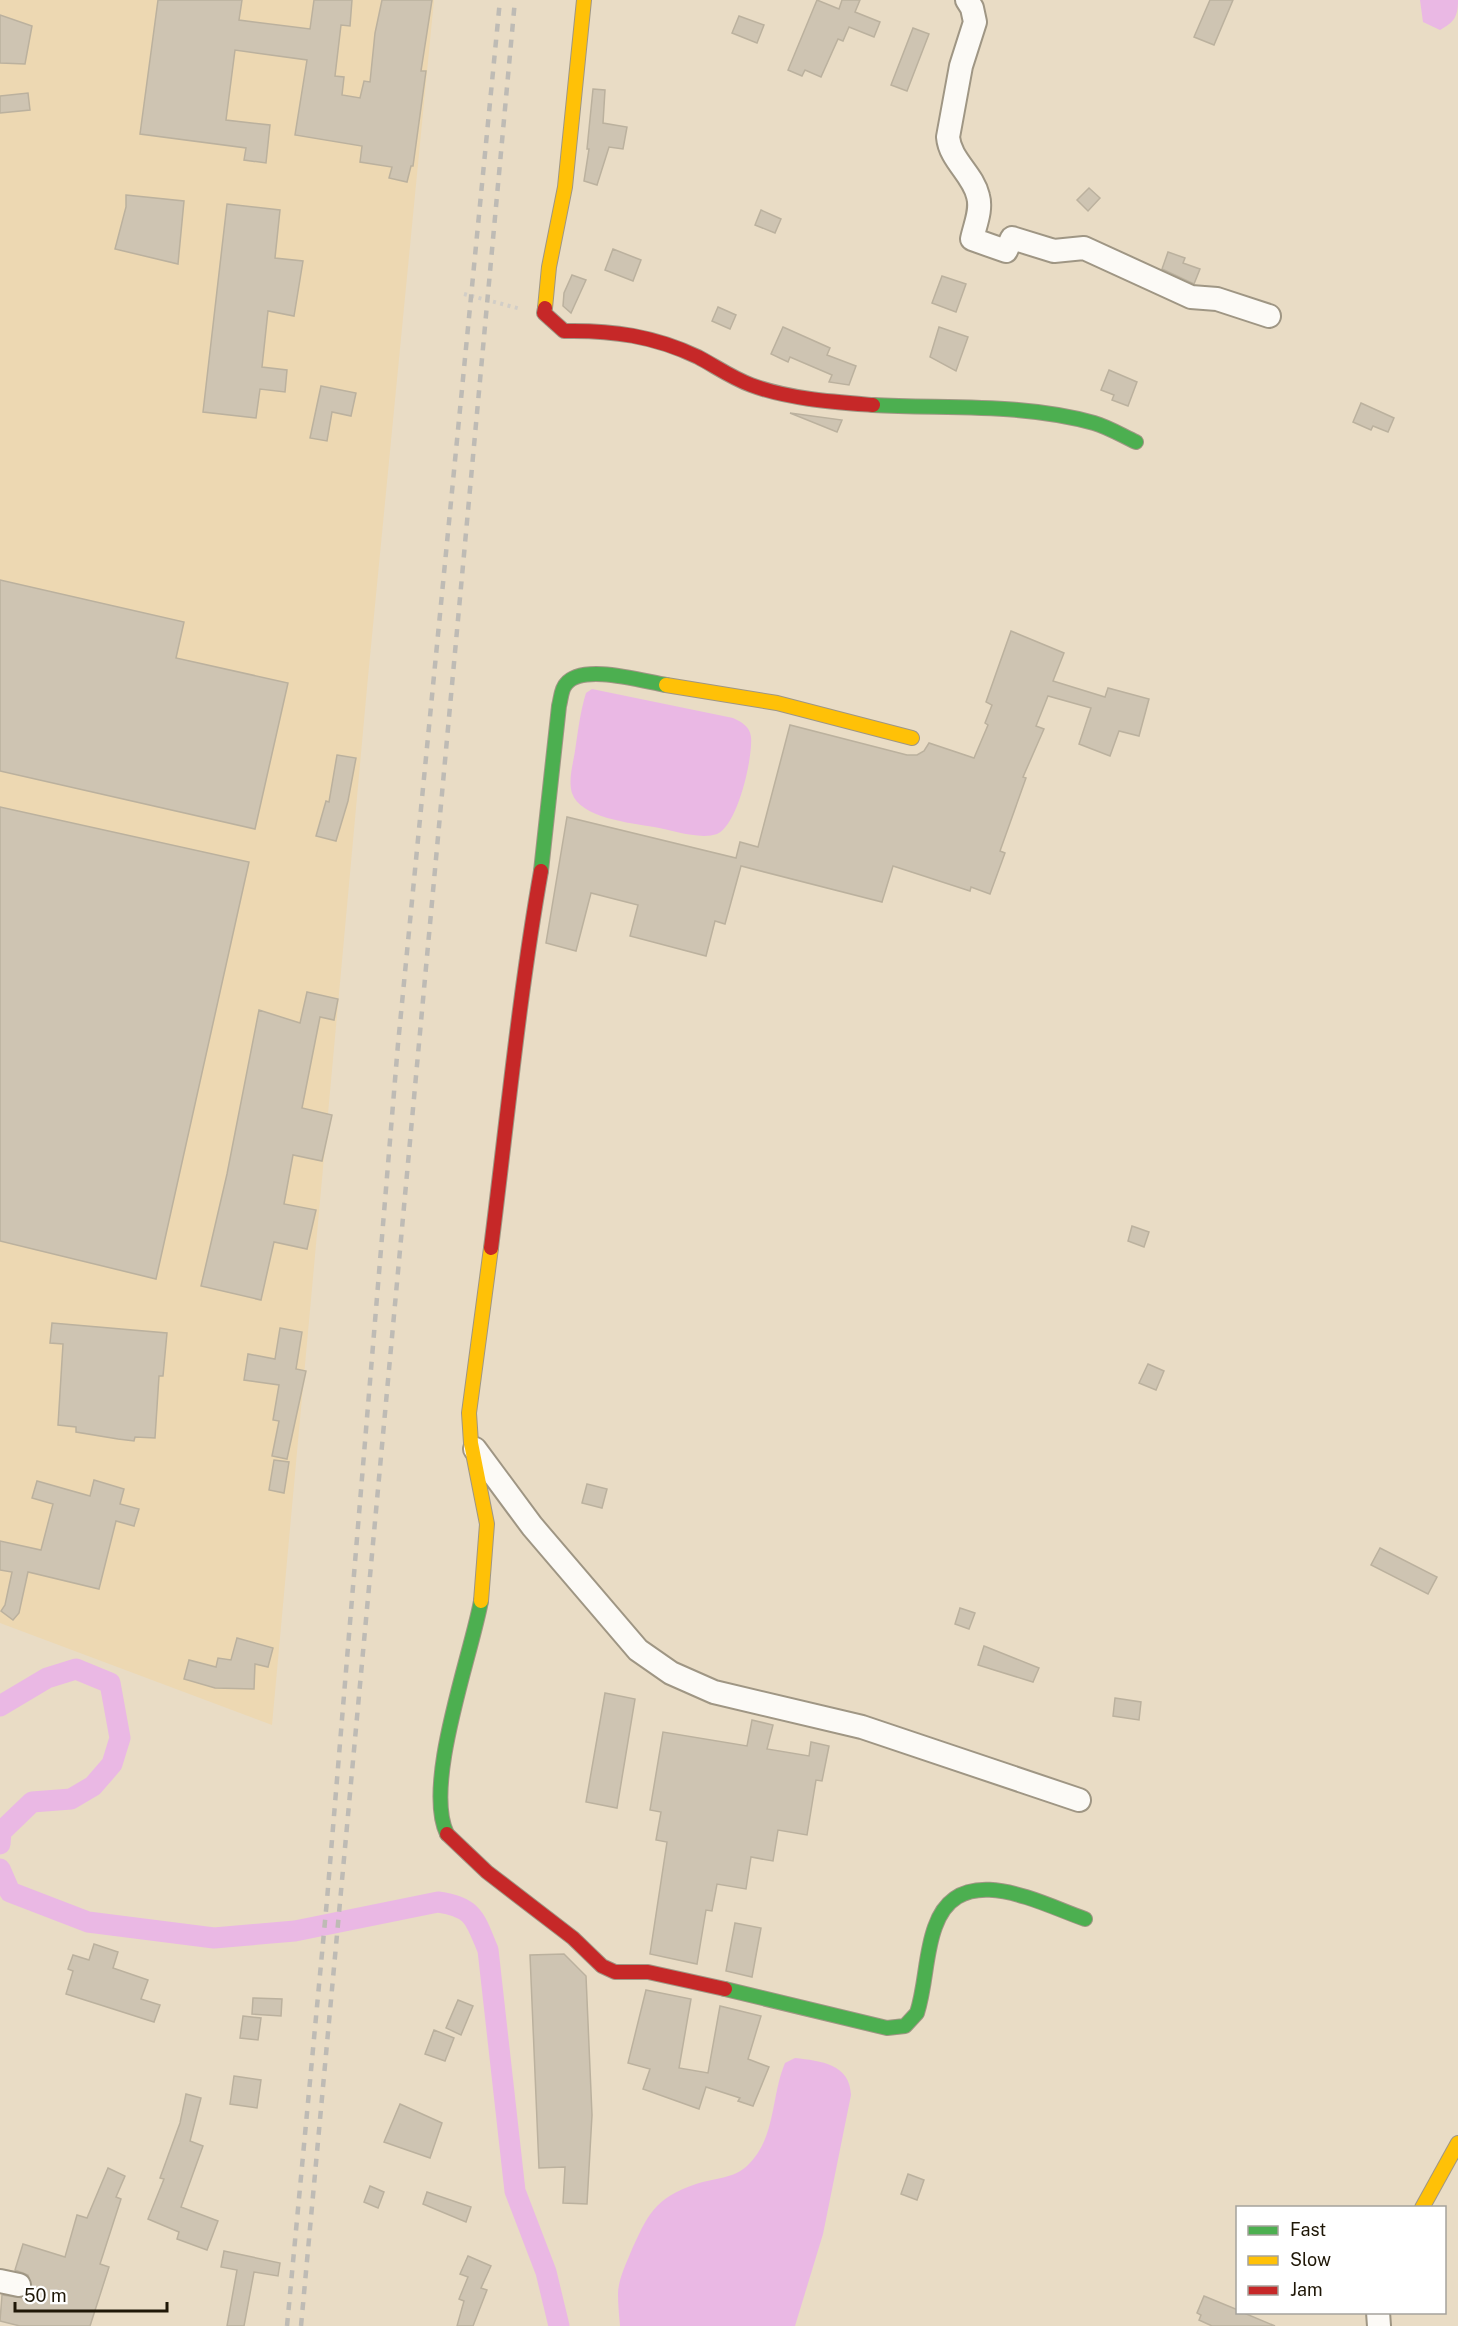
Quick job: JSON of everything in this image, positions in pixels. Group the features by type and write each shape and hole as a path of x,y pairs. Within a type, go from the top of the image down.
{"street":[{"path":"584,0 566,187 549,267 544,313 564,331 604,330 649,337 695,356 751,385 788,394 847,403 930,408 986,406 1038,413 1095,423 1136,442"},
{"path":"967,0 972,8 975,22 961,66 948,137 949,147 972,180 979,197 979,209 972,239 1006,251 1012,238 1054,251 1084,248 1191,297 1217,299 1269,316"},
{"path":"912,738 777,703 593,673 575,675 564,686 559,706 543,860 526,949 520,1017 469,1413 471,1443 487,1524 483,1592 476,1628 452,1710 443,1773 441,1821 450,1839 573,1938 602,1966 615,1972 648,1972 676,1977 737,1994 897,2028 908,2026 917,2016 929,1946 938,1916 948,1902 963,1891 991,1888 1085,1918"},
{"path":"471,1443 532,1527 624,1634 639,1650 671,1672 714,1692 862,1727 1079,1800"},
{"path":"1423,2206 1458,2143"}],"path":[{"path":"464,294 514,308 544,313"}],"shaded area":[{"path":"0,0 434,0 368,677 272,1725 0,1623"},
{"path":"1420,0 1458,0 1456,15 1440,30 1423,22"},
{"path":"592,689 733,718 747,727 751,737 751,747 747,774 738,805 725,828 710,836 686,834 607,818 595,814 577,801 572,793 571,772 584,700 586,693"},
{"path":"795,2058 824,2063 840,2070 849,2085 851,2095 823,2234 795,2326 620,2326 618,2289 620,2279 647,2219 661,2202 682,2189 730,2176 748,2165 764,2142 785,2063"}],"building":[{"path":"158,0 242,0 239,20 310,29 314,0 352,0 350,26 341,25 335,76 344,77 342,95 360,98 364,81 370,82 375,33 382,0 432,0 421,71 426,71 413,166 411,166 407,182 389,178 392,167 360,162 362,146 295,135 307,60 235,50 226,120 270,125 266,163 244,160 246,148 140,134"},
{"path":"817,0 839,9 842,0 860,0 855,12 880,22 874,37 849,27 843,41 838,39 821,77 805,70 802,76 788,70"},
{"path":"1210,0 1233,0 1214,45 1194,37"},
{"path":"0,15 32,26 25,64 0,63"},
{"path":"739,16 764,25 757,43 732,33"},
{"path":"913,28 929,34 907,91 891,85"},
{"path":"593,89 605,90 603,123 627,127 623,149 609,147 597,185 584,181 589,149 587,149"},
{"path":"28,93 30,110 0,113 0,96"},
{"path":"1089,188 1100,198 1088,211 1077,200"},
{"path":"126,195 184,201 178,264 115,249 126,207"},
{"path":"227,204 280,210 275,258 303,261 294,316 268,311 262,367 287,370 285,392 260,389 256,418 203,412"},
{"path":"761,210 781,219 775,233 755,225"},
{"path":"613,249 641,260 633,281 605,270"},
{"path":"1168,252 1185,258 1183,263 1200,269 1194,284 1162,269"},
{"path":"572,275 586,280 571,313 563,306 564,293"},
{"path":"942,276 966,284 956,312 932,303"},
{"path":"718,307 736,315 730,329 712,321"},
{"path":"783,327 830,348 827,355 856,366 849,385 829,382 832,375 790,357 788,362 771,354"},
{"path":"939,327 968,337 956,371 930,357"},
{"path":"1109,370 1137,382 1128,406 1112,400 1114,395 1101,390"},
{"path":"321,386 356,393 351,416 332,412 327,441 310,438"},
{"path":"1361,403 1394,418 1388,432 1373,426 1371,430 1353,422"},
{"path":"790,413 842,420 837,432"},
{"path":"0,580 184,622 176,658 288,683 255,829 0,771"},
{"path":"1011,631 1064,653 1053,681 1105,697 1108,688 1149,699 1139,736 1119,731 1110,756 1079,744 1091,708 1048,696 1036,726 1044,729 1023,777 1026,778 1000,851 1005,853 990,894 971,887 970,891 893,866 882,902 741,866 725,924 715,921 706,956 630,936 638,905 591,893 576,951 546,943 567,817 736,858 740,842 758,847 790,725 907,755 917,755 924,751 929,743 974,758 988,725 985,723 992,705 986,702"},
{"path":"337,755 356,758 348,801 336,841 316,836 326,801 329,802"},
{"path":"0,807 249,862 156,1279 0,1241"},
{"path":"307,992 338,999 334,1020 320,1017 302,1108 332,1115 322,1161 293,1155 284,1204 316,1210 307,1249 274,1242 261,1300 201,1286 227,1174 259,1010 300,1023"},
{"path":"1132,1226 1149,1232 1144,1247 1128,1241"},
{"path":"52,1323 167,1333 163,1376 159,1376 155,1438 135,1437 134,1441 118,1439 76,1432 76,1427 58,1425 63,1344 50,1343"},
{"path":"280,1328 302,1332 296,1369 306,1371 287,1459 272,1456 279,1421 273,1420 279,1385 244,1380 248,1354 275,1359"},
{"path":"1148,1364 1164,1371 1156,1390 1139,1383"},
{"path":"274,1460 289,1462 284,1493 269,1490"},
{"path":"94,1480 124,1489 120,1504 139,1509 134,1526 116,1521 99,1589 28,1572 19,1613 13,1620 1,1611 5,1605 12,1572 0,1570 0,1541 41,1550 53,1504 32,1498 37,1481 90,1496"},
{"path":"587,1484 607,1489 602,1508 582,1503"},
{"path":"1380,1548 1437,1577 1428,1594 1371,1565"},
{"path":"960,1608 975,1613 969,1629 955,1624"},
{"path":"237,1638 273,1648 268,1667 255,1664 254,1689 215,1688 184,1679 189,1660 216,1667 218,1658 231,1660"},
{"path":"984,1646 1039,1668 1033,1682 978,1665"},
{"path":"605,1693 635,1699 617,1808 586,1802"},
{"path":"1115,1698 1141,1702 1139,1720 1113,1716"},
{"path":"752,1720 773,1725 767,1749 809,1756 811,1742 829,1746 822,1781 816,1780 807,1835 778,1830 773,1861 751,1857 746,1889 717,1884 712,1911 706,1910 697,1964 650,1954 667,1842 656,1840 661,1812 650,1810 663,1732 747,1746"},
{"path":"735,1923 761,1928 752,1977 726,1971"},
{"path":"94,1944 118,1952 113,1968 148,1980 141,1999 160,2005 154,2022 66,1994 73,1971 68,1969 73,1955 89,1960"},
{"path":"564,1954 586,1976 592,2115 587,2204 563,2203 565,2167 539,2168 530,1955"},
{"path":"646,1990 691,1999 679,2068 708,2073 720,2006 761,2016 748,2059 769,2067 753,2106 738,2101 740,2098 706,2087 699,2109 643,2089 650,2069 628,2063"},
{"path":"253,1998 282,1999 281,2016 252,2014"},
{"path":"458,2000 473,2006 461,2035 446,2028"},
{"path":"243,2016 261,2018 258,2040 240,2038"},
{"path":"434,2030 454,2038 445,2061 425,2054"},
{"path":"234,2076 261,2080 257,2108 230,2104"},
{"path":"186,2094 201,2098 190,2141 203,2146 181,2207 218,2221 207,2250 177,2239 179,2232 148,2219 164,2179 160,2178 180,2123"},
{"path":"400,2104 442,2123 430,2158 384,2142"},
{"path":"108,2168 125,2176 116,2197 121,2199 100,2264 109,2267 90,2326 20,2326 0,2321 2,2295 23,2298 32,2288 28,2275 15,2270 23,2244 65,2257 77,2215 87,2218"},
{"path":"908,2174 924,2180 917,2200 901,2194"},
{"path":"370,2186 384,2192 378,2208 364,2202"},
{"path":"427,2192 471,2207 466,2222 423,2204"},
{"path":"224,2251 280,2263 278,2276 254,2272 244,2326 227,2326 237,2270 221,2267"},
{"path":"468,2256 491,2266 481,2288 487,2290 473,2326 457,2326 464,2301 459,2299 468,2277 460,2274"},
{"path":"1204,2296 1236,2309 1236,2314 1246,2314 1275,2326 1212,2326 1199,2320 1201,2315 1197,2313"}],"waterway":[{"path":"0,1706 47,1678 76,1669 110,1683 120,1738 112,1764 93,1786 71,1799 32,1802 1,1832 0,1844"},
{"path":"0,1869 10,1892 88,1922 214,1938 295,1931 438,1902 466,1911 476,1923 488,1950 515,2191 546,2272 559,2326"}],"railway":[{"path":"287,2326 327,1900 398,1044 500,0"},
{"path":"301,2326 515,0"}],"traffic: fast":[{"path":"873,405 1040,412 1094,423 1136,442"},
{"path":"541,871 559,706 564,686 574,678 598,674 628,677 666,685"},
{"path":"447,1834 441,1812 441,1785 445,1753 481,1601"},
{"path":"725,1989 887,2028 905,2026 917,2013 935,1927 946,1906 962,1894 981,1890 1002,1891 1024,1896 1085,1919"}],"traffic: slow":[{"path":"545,308 549,267 565,187 584,0"},
{"path":"666,685 777,703 912,738"},
{"path":"481,1601 487,1524 471,1443 469,1413 491,1248"},
{"path":"1423,2206 1458,2143"}],"traffic: jam":[{"path":"545,308 544,313 564,331 616,333 649,339 698,357 737,379 765,390 811,399 873,405"},
{"path":"491,1248 520,1012 541,871"},
{"path":"447,1834 487,1872 573,1938 602,1966 615,1972 648,1972 725,1989"}]}
